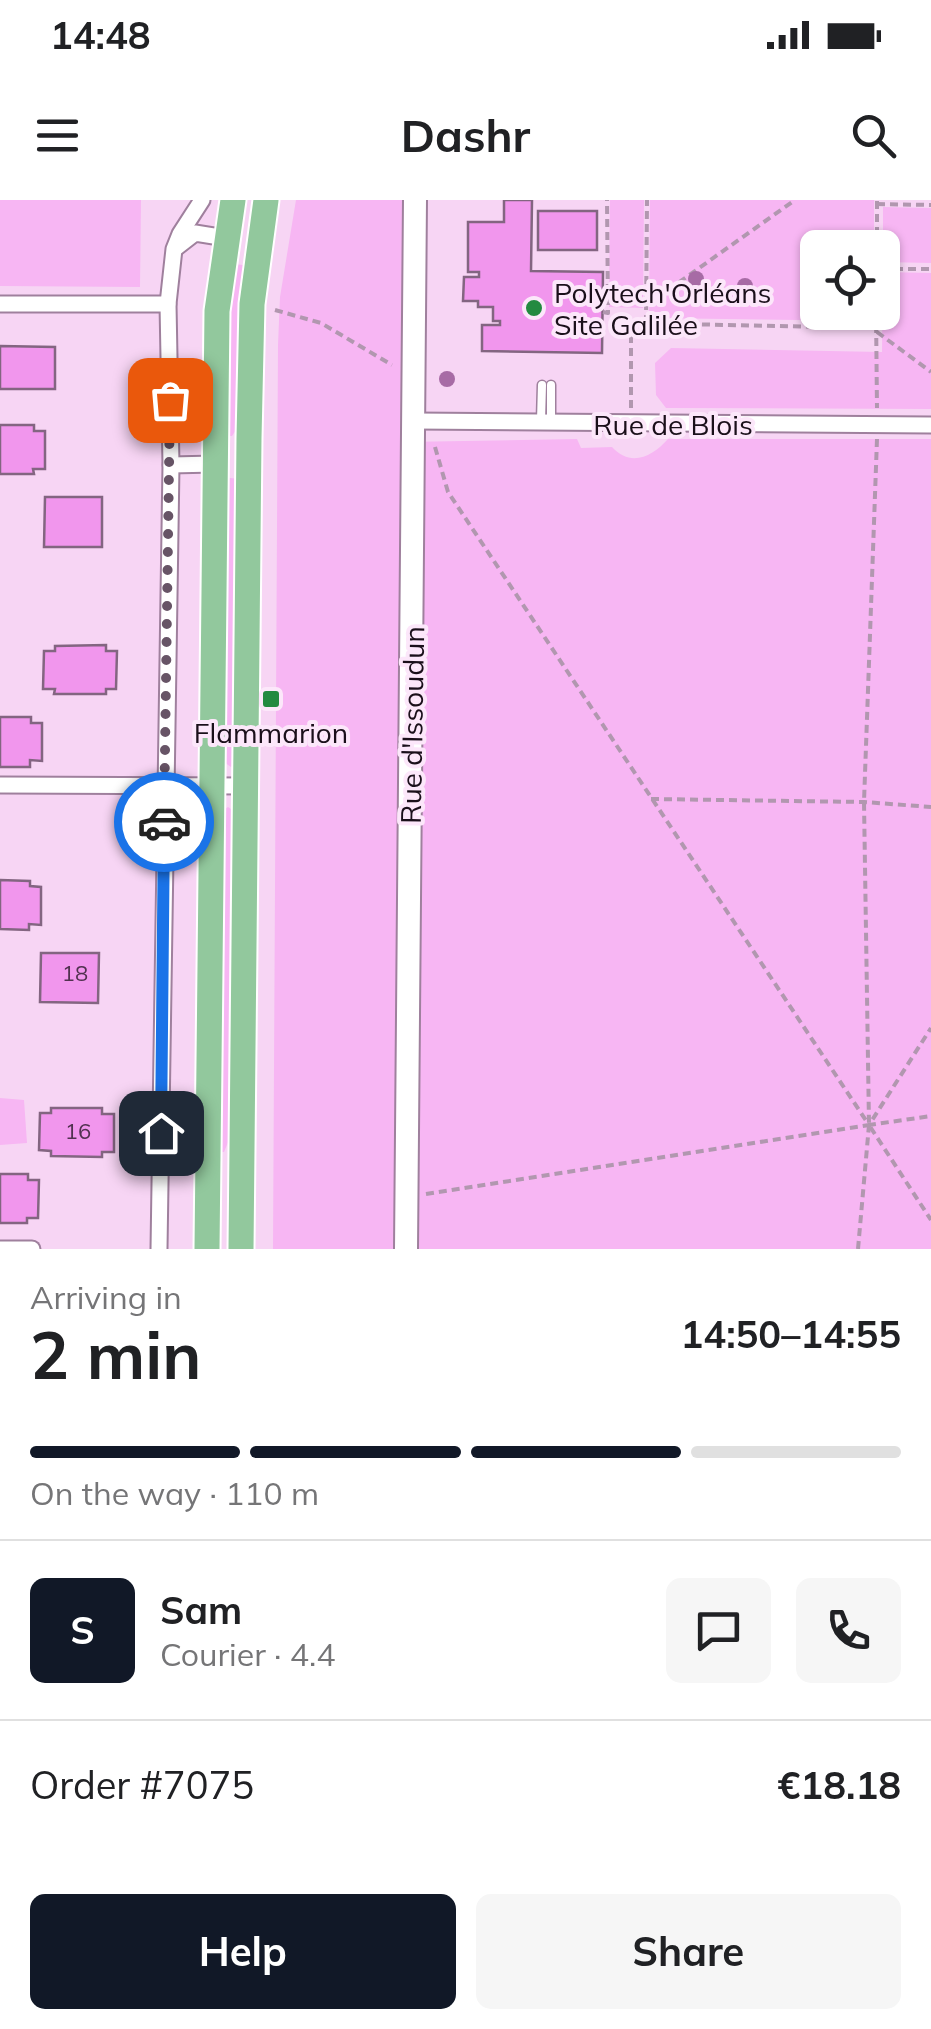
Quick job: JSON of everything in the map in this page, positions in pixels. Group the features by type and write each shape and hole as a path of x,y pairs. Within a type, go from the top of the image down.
{"main road":[{"path":"207,1249 214,878 211,786 217,311 233,200"},
{"path":"241,1249 252,304 266,200"}],"street":[{"path":"160,1249 171,464 168,304 174,249 202,200"},
{"name":"Rue d'Issoudun","path":"406,1249 416,200"},
{"path":"174,249 195,233 226,238"},
{"path":"0,304 168,304"},
{"name":"Rue de Blois","path":"415,420 931,425"},
{"path":"171,464 249,464"},
{"path":"0,785 247,786"},
{"path":"0,1248 32,1249"}],"lane":[{"path":"546,385 546,423"}],"path":[{"path":"602,312 608,313 607,200"},
{"path":"646,323 647,200"},
{"path":"646,305 794,200"},
{"path":"877,230 877,202 931,205"},
{"path":"597,232 606,232"},
{"path":"900,270 931,269"},
{"path":"270,309 321,324 415,378"},
{"path":"632,424 631,323 800,328"},
{"path":"876,330 931,372"},
{"path":"876,330 877,415"},
{"path":"858,1249 869,1125 864,802 877,434"},
{"path":"432,438 448,492 931,1220"},
{"path":"650,800 864,802 931,808"},
{"path":"869,1125 931,1028"},
{"path":"422,1194 931,1116"}],"shaded area":[{"path":"0,200 141,200 140,287 0,286"},
{"path":"296,200 405,200 403,442 577,439 581,448 612,447 634,458 649,455 668,439 931,439 931,1249 273,1249 278,345 280,297"},
{"path":"610,200 644,200 643,308 609,307"},
{"path":"650,200 874,200 874,230 800,230 800,320 649,318"},
{"path":"883,207 931,208 931,263 900,262 900,230 883,230"},
{"path":"233,264 243,265 238,427 232,436 227,436 224,338"},
{"path":"900,272 931,273 931,409 666,408 656,395 655,363 671,348 882,352 882,330 900,330"},
{"path":"222,477 239,479 236,761 231,767 221,760"},
{"path":"228,807 237,813 232,1133 224,1152 220,1152 222,811"},
{"path":"0,1098 24,1100 27,1143 0,1145"}],"building":[{"path":"504,200 532,200 531,271 603,272 602,353 482,351 482,325 500,325 500,321 493,321 493,307 463,301 464,277 479,277 479,272 468,272 468,222 504,222"},
{"path":"538,211 597,211 597,250 538,250"},
{"path":"0,346 55,347 55,389 0,389"},
{"path":"0,425 34,425 34,431 45,431 45,469 33,469 34,474 0,474"},
{"path":"45,497 102,497 102,547 44,547"},
{"path":"106,645 106,651 117,651 116,689 106,689 106,694 54,694 55,689 43,689 44,651 55,651 55,646"},
{"path":"0,717 31,717 31,723 42,723 42,761 30,760 30,767 0,767"},
{"path":"0,880 30,881 30,886 41,887 41,925 29,924 29,930 0,929"},
{"path":"41,953 99,953 98,1003 40,1002"},
{"path":"51,1108 102,1108 102,1114 114,1114 114,1152 102,1152 102,1157 51,1156 51,1151 39,1150 40,1113 51,1113"},
{"path":"0,1174 28,1174 28,1180 39,1180 38,1218 27,1218 27,1223 0,1223"}],"way so far":[{"path":"164,822 170,400"}],"place":[{"name":"Polytech'Orléans Site Galilée","path":"534,308"},
{"name":"Flammarion","path":"271,699"}],"route":[{"path":"161,1133 164,822"}]}
